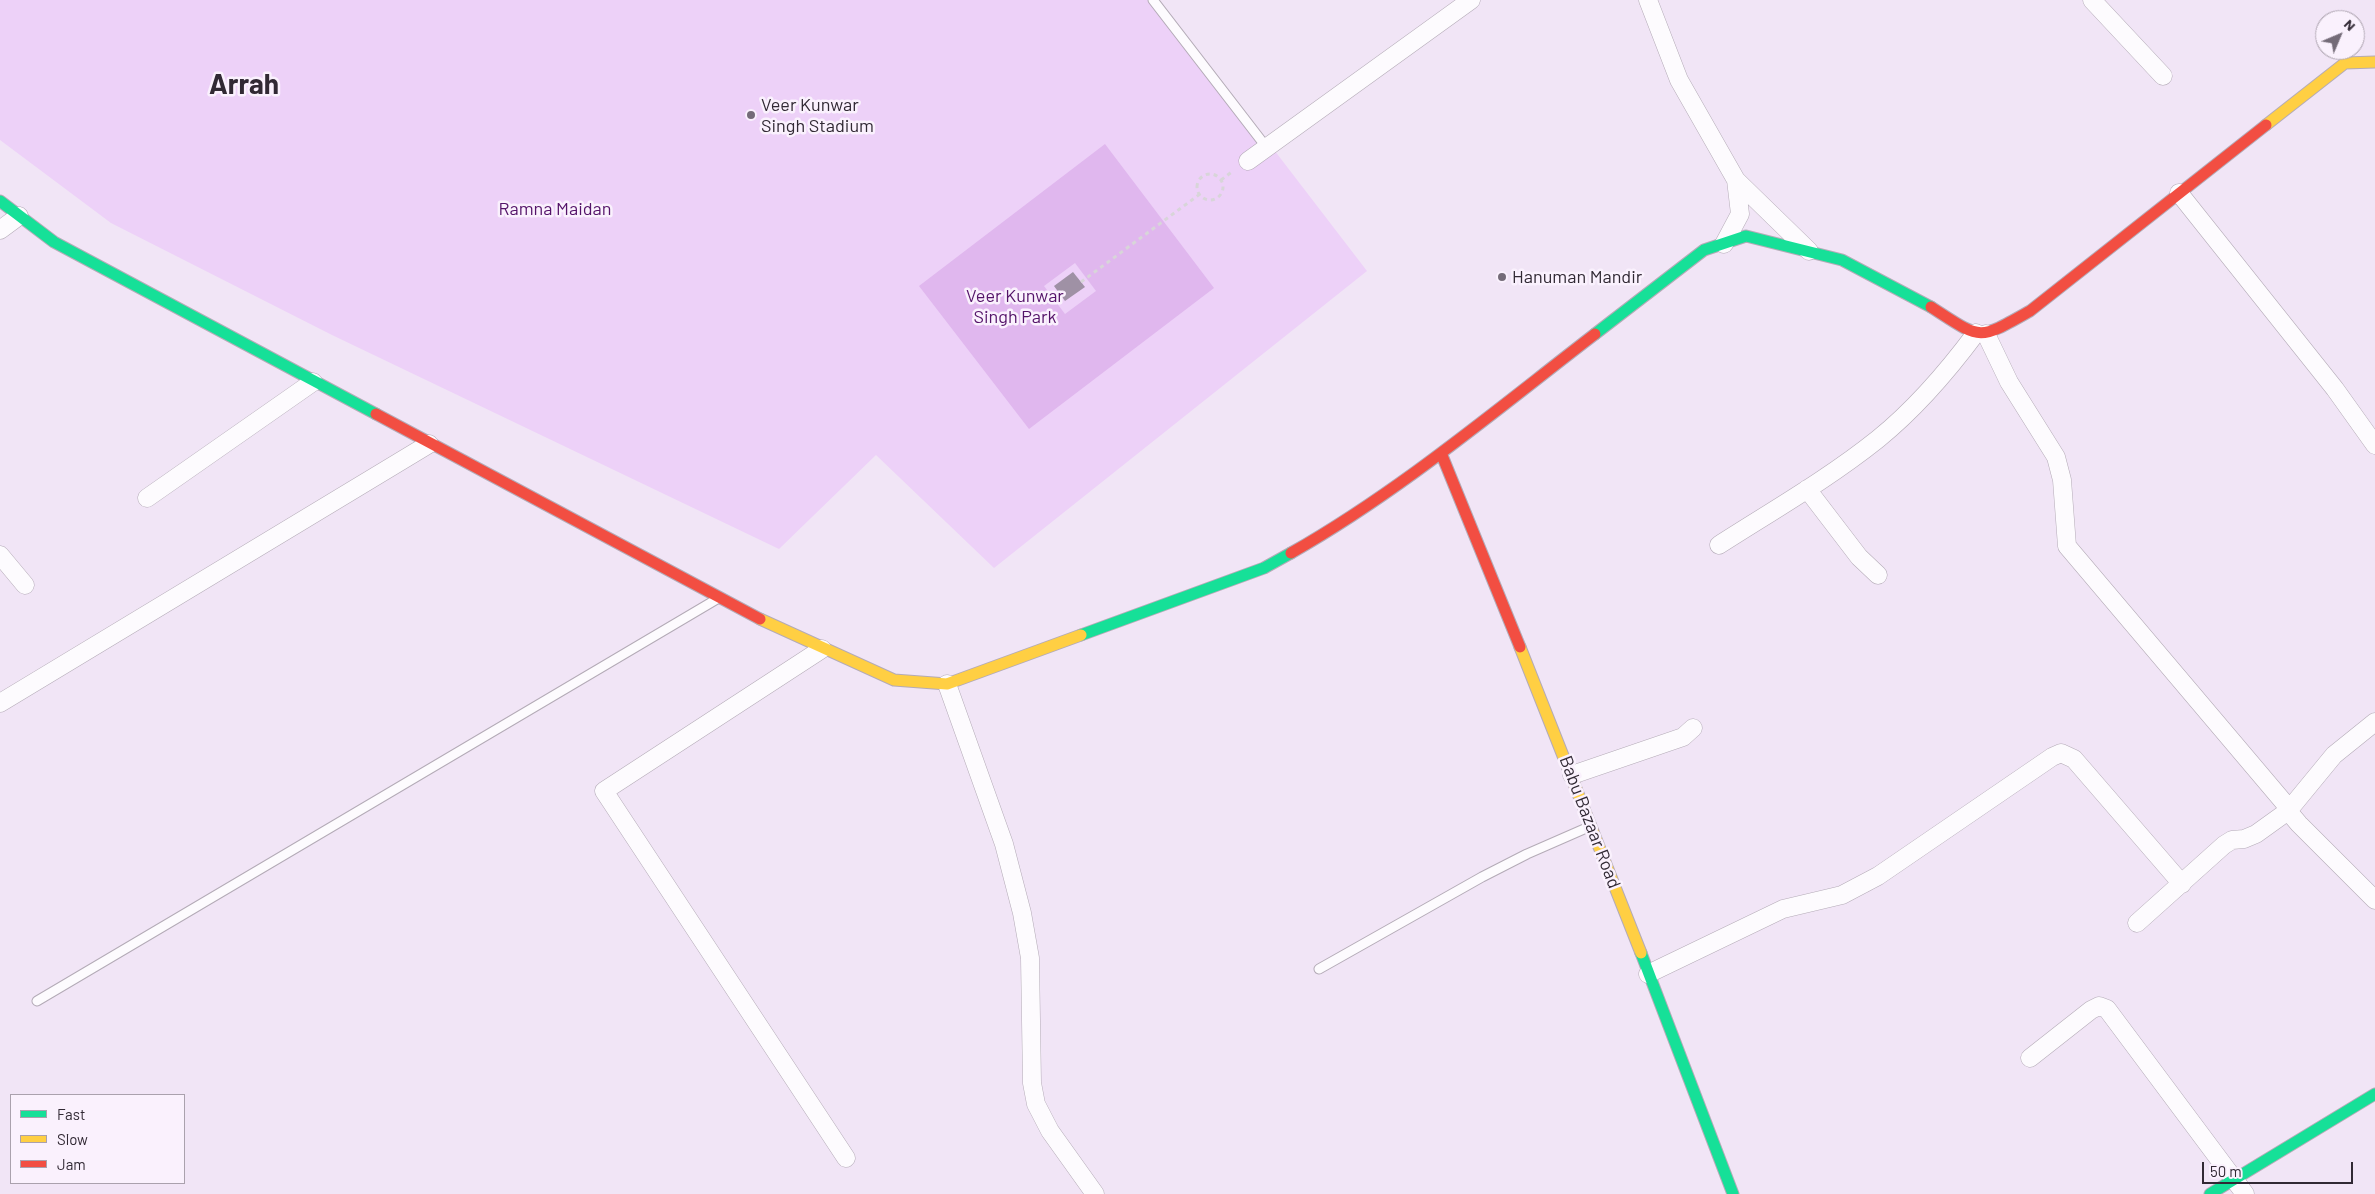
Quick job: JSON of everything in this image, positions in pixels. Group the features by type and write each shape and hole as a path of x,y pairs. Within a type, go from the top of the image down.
{"street":[{"path":"1248,161 1472,0"},
{"path":"1648,0 1679,80 1736,180 1810,252"},
{"path":"2092,0 2163,76"},
{"path":"0,201 54,242 782,631 894,680 947,684 1264,568 1333,529 1441,453 1704,250 1746,236 1842,260 1922,302 1966,330 1981,333 2012,323 2030,311 2345,62 2375,62"},
{"path":"1724,244 1740,214 1736,180"},
{"path":"2179,193 2335,389 2375,445"},
{"path":"0,230 19,216"},
{"path":"1719,545 1846,464 1879,438 1938,380 1981,333"},
{"path":"1981,333 2056,457 2062,480 2067,546 2287,806 2299,824 2375,900"},
{"path":"147,498 313,382"},
{"path":"0,703 429,444"},
{"name":"Babu Bazaar Road","path":"1441,453 1572,775 1733,1194"},
{"path":"1807,489 1859,557 1878,575"},
{"path":"0,555 24,585"},
{"path":"822,649 604,791 846,1158"},
{"path":"947,684 1004,844 1022,913 1030,958 1032,1083 1036,1104 1050,1131 1095,1194"},
{"path":"2137,923 2224,845 2232,840 2244,839 2256,834 2288,810 2334,755 2375,722"},
{"path":"1572,775 1683,738 1692,728"},
{"path":"1648,974 1783,909 1831,898 1854,890 1878,876 2060,753 2074,759 2182,884"},
{"path":"2030,1058 2091,1010 2100,1006 2107,1009 2245,1194"},
{"path":"2210,1194 2375,1094"}],"lane":[{"path":"1153,0 1267,148"},
{"path":"38,1001 720,598"},
{"path":"1320,970 1482,877 1527,854 1592,826"}],"path":[{"path":"1215,175 1221,180 1223,188 1216,199 1207,199 1200,194 1198,183 1203,177 1215,175"},
{"path":"1081,282 1200,194"}],"green space":[{"name":"Ramna Maidan","path":"0,0 1159,0 1367,271 994,568 876,455 779,549 332,335 111,223 0,140"}],"shaded area":[{"path":"1105,144 1214,288 1029,429 919,286","holes":["1075,263 1096,291 1065,314 1044,286"]}],"building":[{"path":"1073,272 1085,287 1065,301 1054,286"}],"traffic: fast":[{"path":"0,201 54,242 376,414"},
{"path":"1595,334 1704,250 1746,236 1842,260 1931,307"},
{"path":"1081,635 1264,568 1291,553"},
{"path":"1641,953 1733,1194"},
{"path":"2210,1194 2375,1094"}],"traffic: slow":[{"path":"2266,125 2345,63 2375,62"},
{"path":"760,619 894,680 947,684 1081,635"},
{"path":"1520,647 1641,953"}],"traffic: jam":[{"path":"1931,307 1961,326 1980,333 1989,332 2013,321 2030,311 2266,125"},
{"path":"1291,553 1371,503 1447,449 1595,334"},
{"path":"376,414 760,619"},
{"path":"1441,453 1520,647"}],"place":[{"name":"Veer Kunwar Singh Stadium","path":"751,115"},
{"name":"Hanuman Mandir","path":"1502,277"}],"district":[{"name":"Arrah","path":"244,85"}],"park label":[{"name":"Veer Kunwar Singh Park","path":"1015,306"}]}
